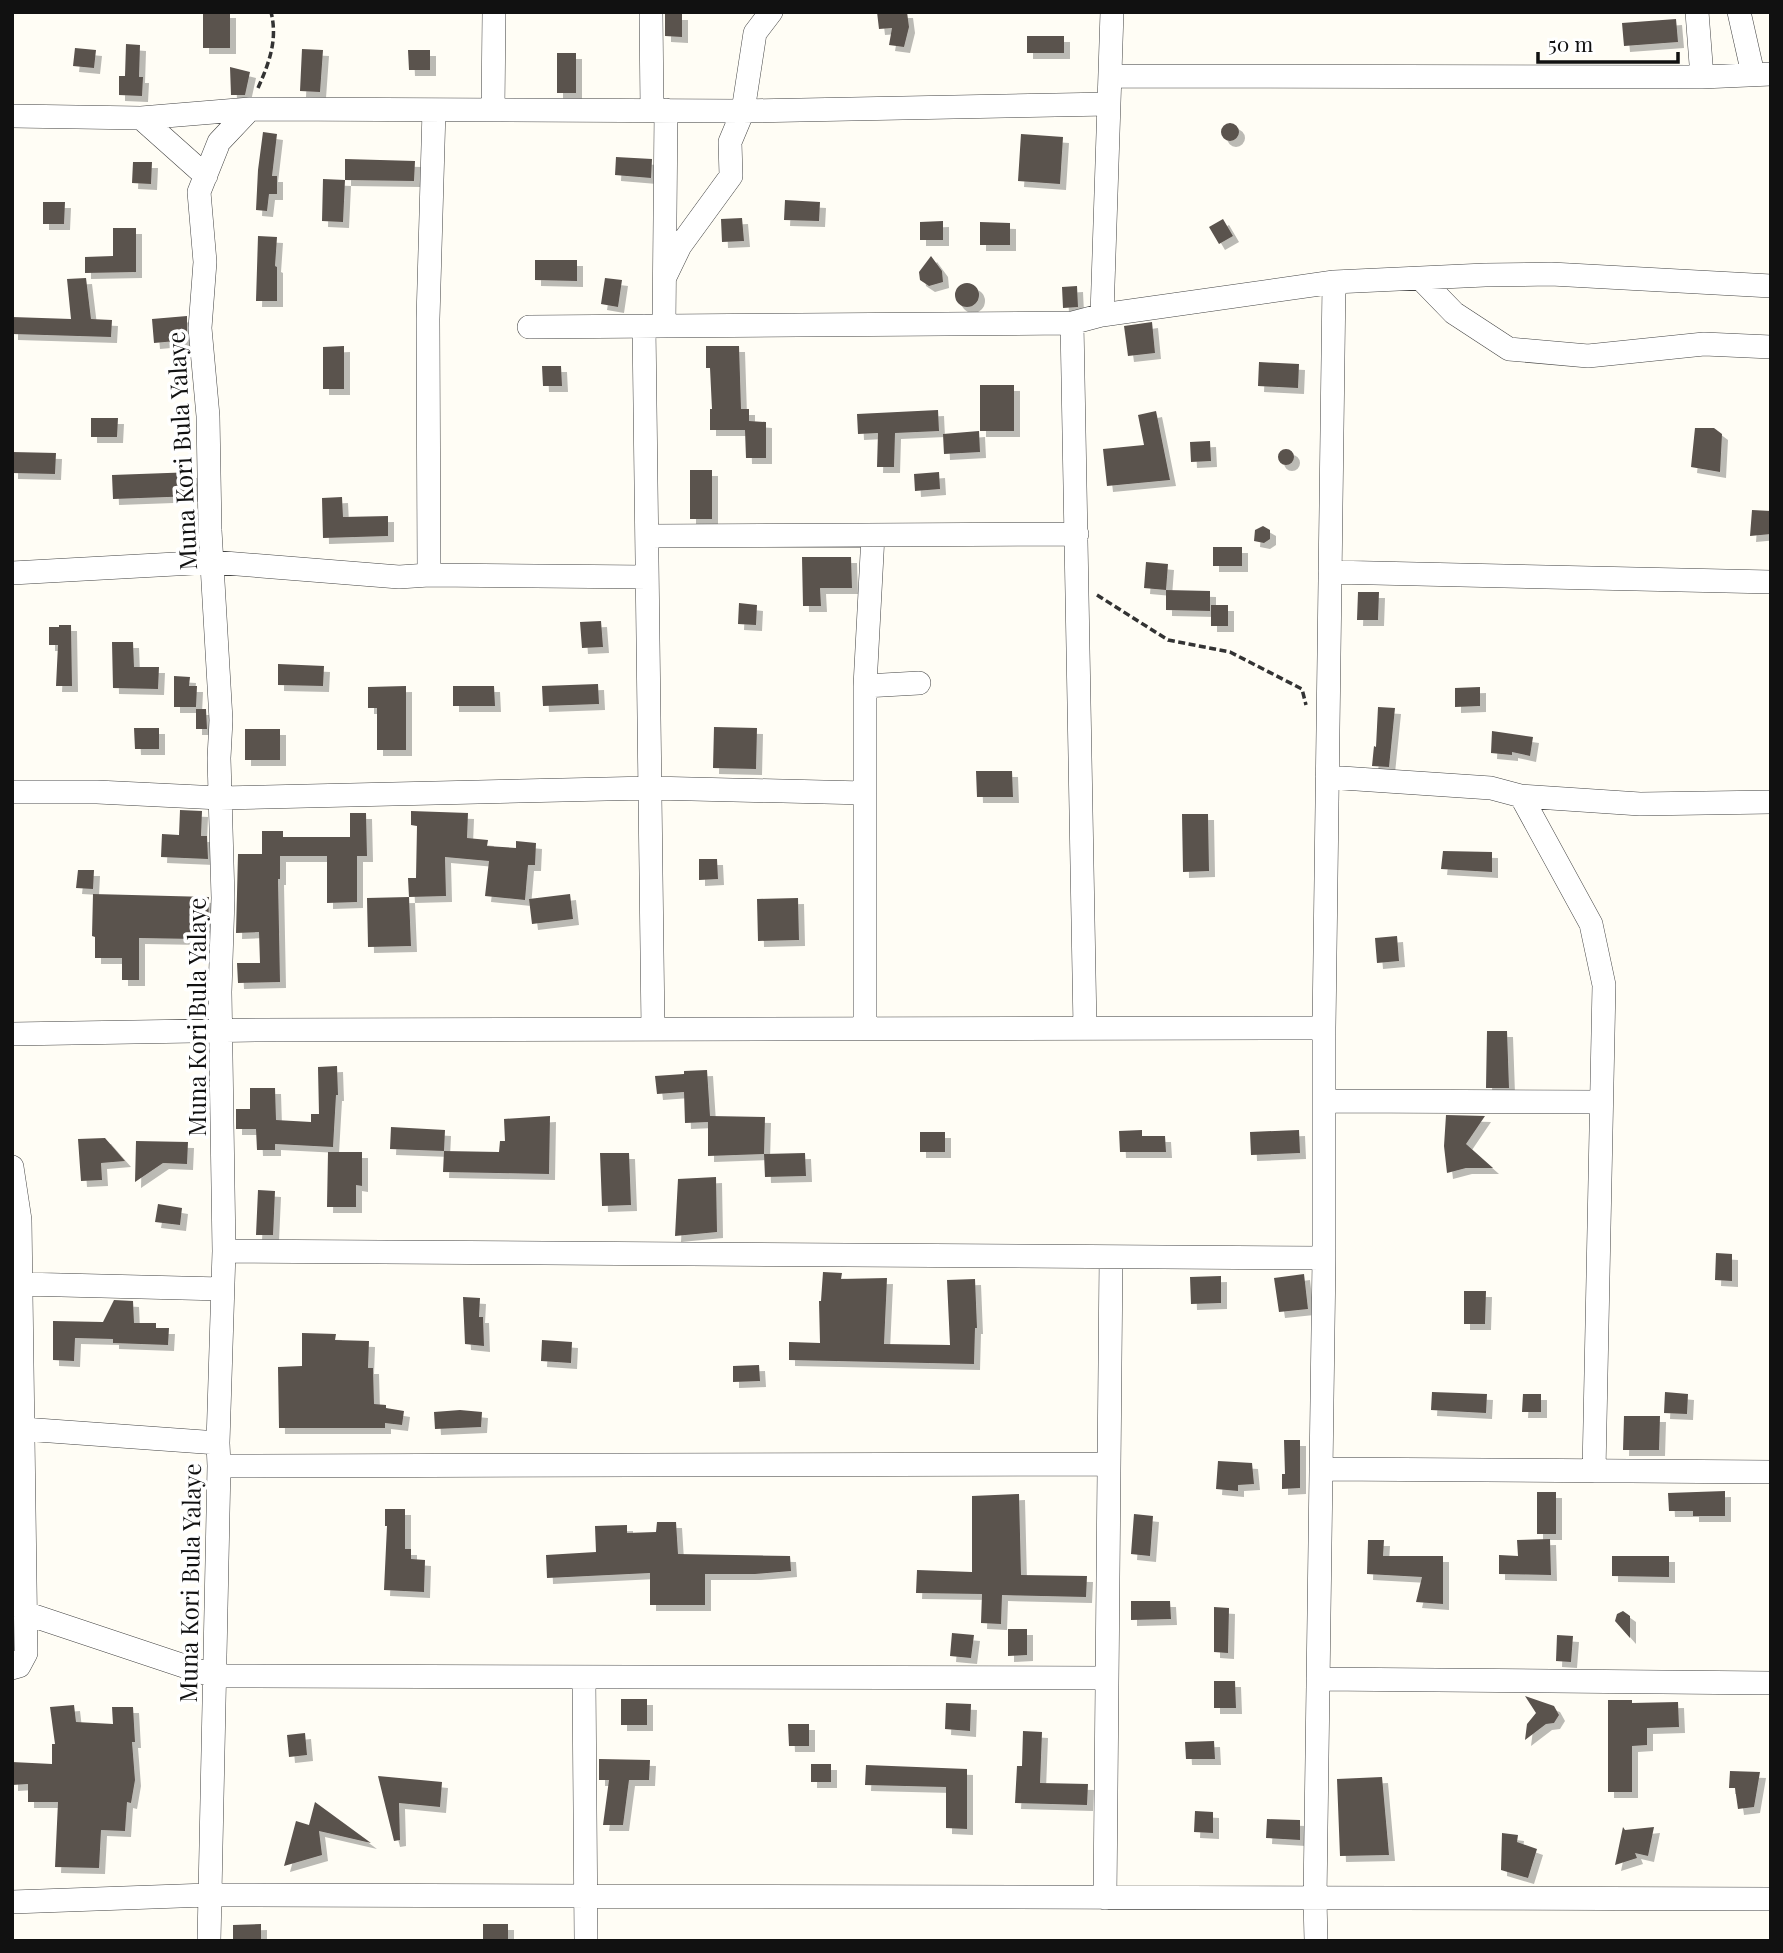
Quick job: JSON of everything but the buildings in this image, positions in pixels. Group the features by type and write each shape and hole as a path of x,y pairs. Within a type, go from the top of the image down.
{"street":[{"path":"493,110 494,12"},
{"path":"651,12 659,110 665,277"},
{"path":"653,1029 646,536 654,326 665,277 680,246 731,176 730,142 743,111 755,33 771,12"},
{"path":"1102,315 1112,12"},
{"path":"1698,12 1702,77"},
{"path":"1110,76 1702,77 1762,74 1739,12"},
{"path":"12,116 141,118 250,109 743,111 1109,104"},
{"name":"Muna Kori Bula Yalaye","path":"209,1941 224,1251 221,1030 223,898 219,680 208,416 200,328 205,262 199,192 219,142 250,109"},
{"path":"429,575 428,318 434,110"},
{"path":"141,118 206,176"},
{"path":"529,327 1072,323 1102,315 1334,282 1551,274 1771,286"},
{"path":"1421,279 1454,313 1508,349 1588,356 1704,344 1771,347"},
{"path":"1317,1941 1315,1899 1334,282"},
{"path":"1072,323 1085,1028"},
{"path":"646,536 1077,534"},
{"path":"865,1029 865,686 873,535"},
{"path":"12,573 212,562 399,577 647,577"},
{"path":"1330,572 1771,582"},
{"path":"865,686 919,683"},
{"path":"1327,777 1491,788 1521,796 1640,804 1771,802"},
{"path":"12,792 97,792 220,799 650,788 865,793"},
{"path":"1521,796 1591,925 1604,985 1594,1471"},
{"path":"12,1034 221,1030 1324,1028"},
{"path":"1324,1101 1601,1102"},
{"path":"12,1167 21,1284 26,1653 19,1666 12,1668"},
{"path":"224,1251 1324,1258"},
{"path":"1105,1898 1111,1257"},
{"path":"21,1284 222,1289"},
{"path":"23,1429 218,1443"},
{"path":"219,1466 1109,1464"},
{"path":"1321,1469 1771,1472"},
{"path":"25,1613 214,1676 1107,1678"},
{"path":"584,1677 586,1941"},
{"path":"1318,1679 1771,1683"},
{"path":"12,1902 208,1895 1771,1899"}],"path":[{"path":"250,109 268,64 275,29 271,12"},
{"path":"1078,583 1168,640 1230,652 1302,689 1309,714"}]}
